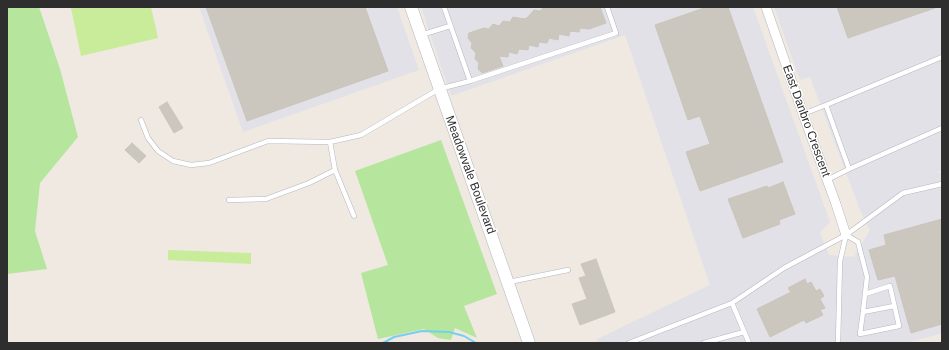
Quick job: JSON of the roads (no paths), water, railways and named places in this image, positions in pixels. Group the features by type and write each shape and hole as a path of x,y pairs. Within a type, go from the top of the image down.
{"main road":[{"name":"Meadowvale Boulevard","path":"411,7 529,343"}],"street":[{"name":"East Danbro Crescent","path":"766,7 802,114 846,235"}],"lane":[{"path":"444,7 470,81"},
{"path":"141,120 148,138 158,151 173,161 190,165 209,163 268,141 330,142 361,135 439,89 470,81 616,33 607,7"},
{"path":"421,35 450,26"},
{"path":"802,114 942,57"},
{"path":"826,105 849,169"},
{"path":"827,180 942,128"},
{"path":"330,142 335,170 354,216"},
{"path":"229,200 266,199 309,183 335,170"},
{"path":"629,343 732,303 784,268 846,235 903,194 942,184"},
{"path":"846,235 858,242 867,277 860,334 899,326 890,286 865,294"},
{"path":"838,343 840,261 846,235"},
{"path":"508,282 568,270"},
{"path":"732,303 749,343"},
{"path":"862,312 894,306"},
{"path":"704,343 744,332"}],"waterway":[{"path":"383,343 394,337 422,331 449,332 464,336 476,343"}]}
